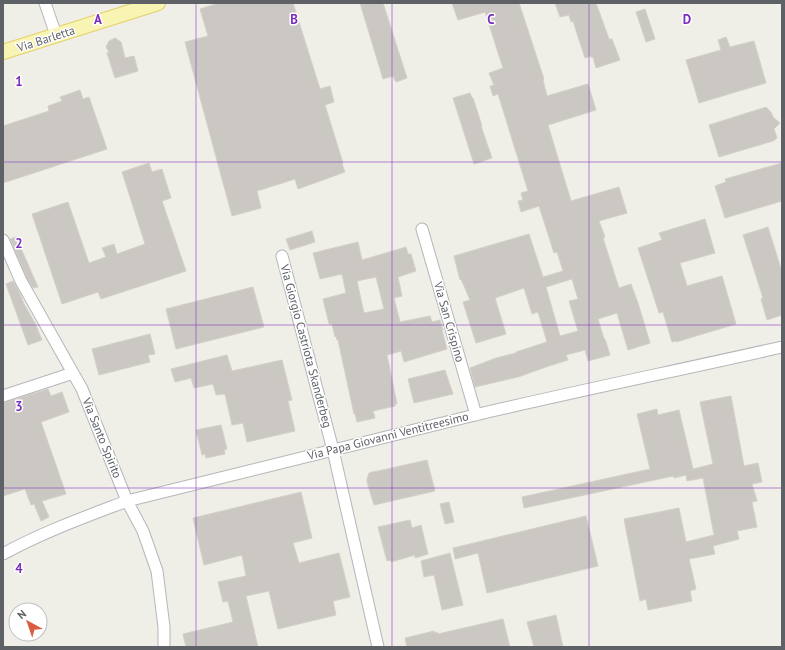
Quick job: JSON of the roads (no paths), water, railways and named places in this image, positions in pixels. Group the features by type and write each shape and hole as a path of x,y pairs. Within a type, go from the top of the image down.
{"main road":[{"name":"Via Barletta","path":"3,52 158,3"}],"street":[{"path":"44,3 56,35"},
{"name":"Via San Crispino","path":"422,229 476,415"},
{"name":"Via Santo Spirito","path":"3,240 21,281 82,389 127,501 143,531 157,571 164,626 164,647"},
{"name":"Via Giorgio Castriota Skanderbeg","path":"282,256 333,450 378,647"},
{"name":"Via Papa Giovanni Ventitreesimo","path":"3,554 77,520 127,501 476,415 782,347"},
{"path":"3,396 73,373"}]}
